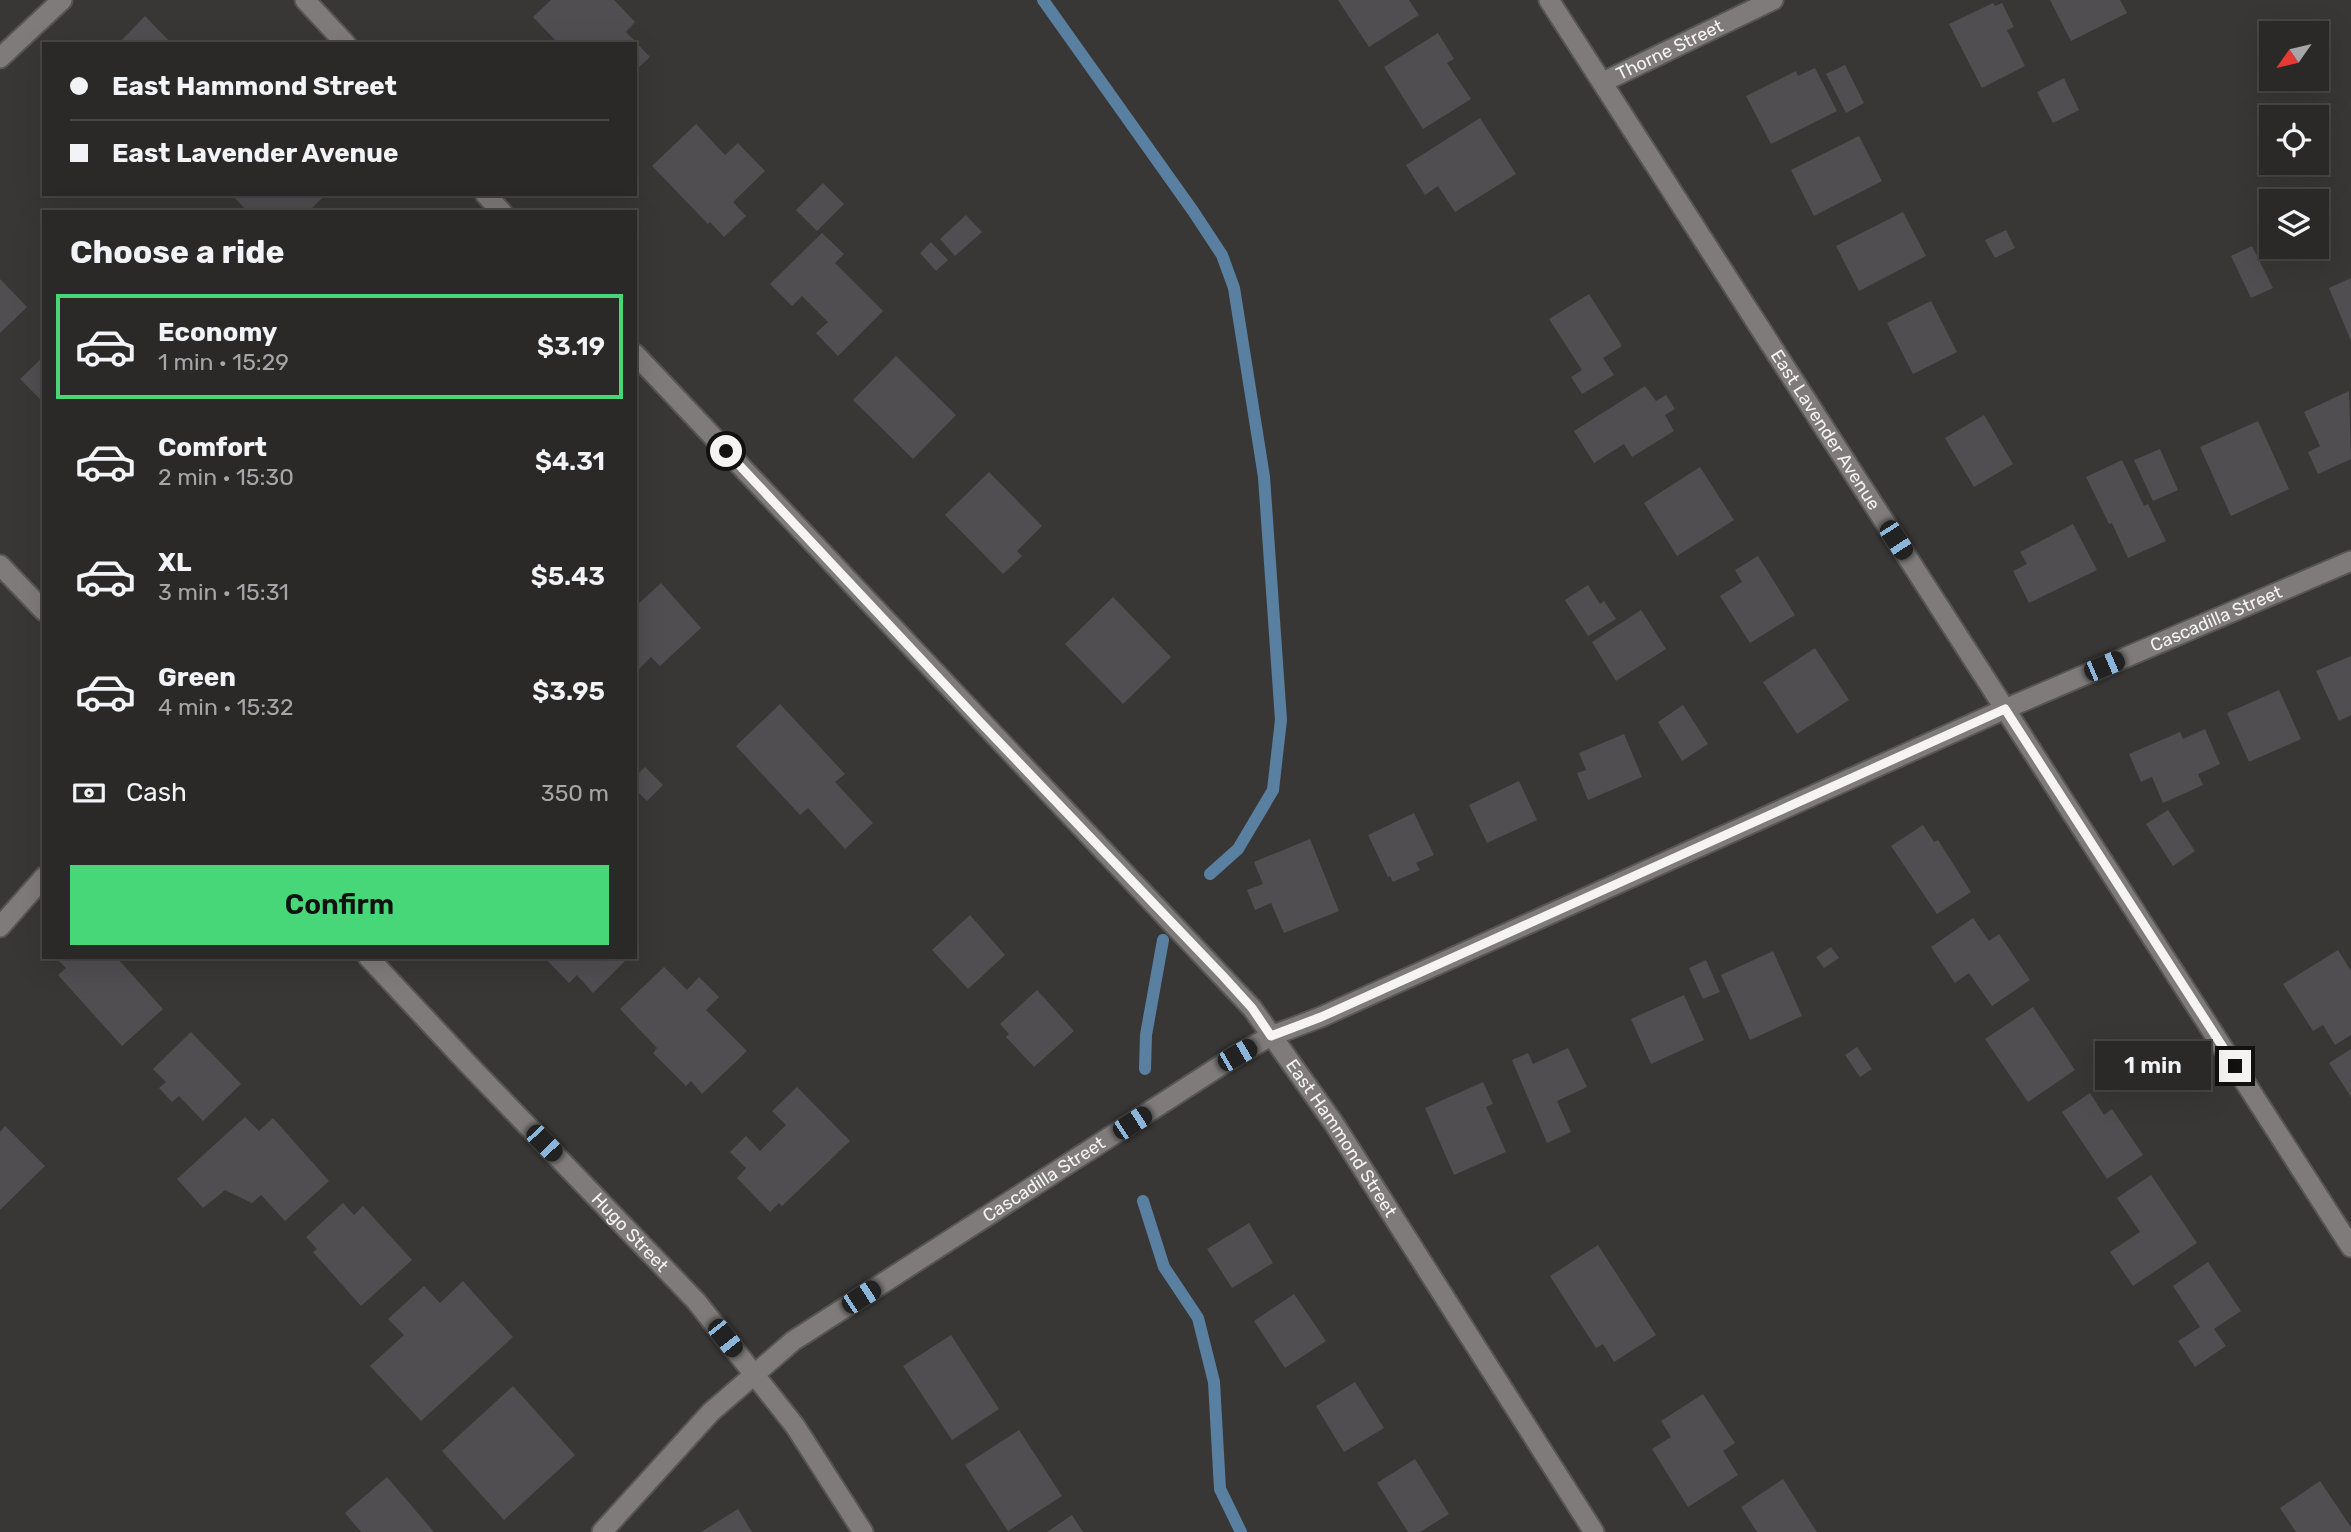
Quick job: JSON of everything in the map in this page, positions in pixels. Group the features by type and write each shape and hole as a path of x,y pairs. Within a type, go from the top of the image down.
{"street":[{"path":"0,58 62,0"},
{"path":"305,0 344,42"},
{"name":"East Lavender Avenue","path":"1549,0 2351,1247"},
{"name":"Thorne Street","path":"1603,82 1773,0"},
{"path":"487,196 500,210"},
{"name":"East Hammond Street","path":"637,356 1252,1008 1333,1122 1594,1532"},
{"name":"Cascadilla Street","path":"602,1532 710,1412 793,1340 1237,1055 1271,1036 1321,1017 2005,709 2351,561"},
{"path":"0,565 42,609"},
{"path":"0,927 42,879"},
{"name":"Hugo Street","path":"370,959 467,1064 696,1301 794,1426 863,1532"}],"building":[{"path":"551,0 614,0 635,22 626,32 636,42 557,42 533,17"},
{"path":"1338,0 1409,0 1419,15 1369,47"},
{"path":"2050,0 2120,0 2127,13 2071,41"},
{"path":"1993,3 1995,6 2002,3 2014,27 2007,30 2025,66 1982,88 1949,24"},
{"path":"145,16 170,42 120,42"},
{"path":"1438,33 1454,59 1447,63 1471,99 1423,129 1384,67"},
{"path":"637,43 650,57 637,69"},
{"path":"1845,65 1864,103 1846,113 1826,74"},
{"path":"1815,68 1837,111 1771,144 1746,96 1796,71 1798,76"},
{"path":"2064,78 2079,110 2053,123 2037,92"},
{"path":"1480,118 1516,174 1455,212 1438,186 1425,195 1406,165"},
{"path":"696,124 725,155 738,143 765,171 733,202 746,216 724,237 652,166"},
{"path":"1859,136 1882,181 1814,216 1791,170"},
{"path":"823,183 844,204 817,231 796,210"},
{"path":"233,196 324,196 310,210 246,210"},
{"path":"1903,212 1926,256 1859,291 1836,246"},
{"path":"966,215 982,232 955,256 940,239"},
{"path":"2006,230 2015,248 1995,258 1985,240"},
{"path":"822,233 844,254 835,263 883,311 838,356 816,333 828,322 802,296 792,306 770,284"},
{"path":"931,242 948,260 936,271 920,253"},
{"path":"2252,246 2273,288 2251,298 2231,256"},
{"path":"2351,278 2351,341 2329,288"},
{"path":"0,279 27,307 0,333"},
{"path":"1589,294 1622,346 1603,358 1614,375 1582,394 1571,377 1582,370 1549,319"},
{"path":"1931,301 1957,352 1913,374 1887,323"},
{"path":"896,356 956,415 913,459 853,400"},
{"path":"42,358 42,401 20,379"},
{"path":"1645,386 1656,401 1666,395 1675,409 1665,415 1674,431 1632,457 1624,444 1594,463 1574,431"},
{"path":"2349,391 2351,459 2318,474 2308,452 2320,446 2304,412"},
{"path":"1984,415 2013,464 1974,487 1945,438"},
{"path":"2258,421 2289,489 2231,516 2200,447"},
{"path":"2160,449 2178,490 2153,501 2134,460"},
{"path":"2122,460 2144,506 2148,504 2166,541 2128,558 2086,477"},
{"path":"1700,467 1734,520 1677,556 1644,503"},
{"path":"989,472 1042,526 1017,551 1022,556 1003,574 945,515"},
{"path":"2073,524 2097,570 2029,603 2013,571 2027,564 2020,552"},
{"path":"1758,556 1795,615 1750,643 1720,596 1742,582 1735,570"},
{"path":"661,583 701,628 660,666 651,657 637,671 637,605"},
{"path":"1588,585 1600,604 1604,601 1616,619 1588,636 1565,600"},
{"path":"1113,597 1171,657 1123,704 1065,644"},
{"path":"1641,610 1666,649 1616,681 1592,642"},
{"path":"1815,648 1849,700 1797,734 1763,682"},
{"path":"2351,656 2351,715 2339,721 2316,671"},
{"path":"2279,690 2301,739 2249,762 2227,713"},
{"path":"780,704 845,774 835,782 873,823 845,849 808,808 800,815 736,746"},
{"path":"1683,705 1708,744 1682,761 1658,722"},
{"path":"2205,729 2220,764 2198,774 2203,785 2163,803 2152,777 2141,782 2129,754 2180,732 2183,739"},
{"path":"1624,734 1642,777 1588,800 1577,773 1586,770 1579,753"},
{"path":"645,767 663,785 647,801 637,791 637,775"},
{"path":"1519,781 1537,820 1487,843 1469,805"},
{"path":"2168,810 2195,851 2173,866 2146,824"},
{"path":"1414,813 1434,855 1416,863 1420,870 1393,882 1368,835"},
{"path":"1923,825 1934,842 1938,840 1971,892 1937,914 1891,846"},
{"path":"1310,839 1339,911 1284,933 1271,903 1255,910 1247,890 1263,884 1254,862"},
{"path":"970,915 1005,955 968,989 932,950"},
{"path":"1973,918 1989,941 1999,934 2030,980 1992,1006 1969,973 1955,983 1931,947"},
{"path":"1831,947 1839,958 1824,968 1816,957"},
{"path":"2338,950 2351,971 2351,1035 2335,1045 2323,1025 2313,1031 2283,984"},
{"path":"1773,951 1802,1016 1750,1040 1721,975"},
{"path":"57,959 118,959 163,1009 122,1046 58,975 66,968"},
{"path":"546,959 627,959 593,993 577,975 569,983"},
{"path":"1706,960 1720,992 1703,999 1689,968"},
{"path":"664,967 687,990 699,977 719,997 706,1010 747,1051 702,1094 691,1081 686,1086 653,1053 657,1048 620,1009"},
{"path":"1037,990 1074,1031 1034,1067 1006,1037 1009,1034 1000,1024"},
{"path":"1684,995 1704,1040 1651,1064 1631,1019"},
{"path":"2033,1007 2075,1070 2028,1102 1985,1039"},
{"path":"191,1032 241,1084 203,1121 179,1096 172,1102 159,1088 166,1082 153,1069"},
{"path":"1857,1047 1872,1069 1860,1077 1845,1055"},
{"path":"1568,1048 1587,1087 1557,1101 1571,1132 1547,1143 1512,1060 1528,1053 1533,1064"},
{"path":"2351,1049 2351,1097 2329,1063"},
{"path":"1483,1082 1493,1104 1486,1107 1506,1152 1454,1175 1425,1108"},
{"path":"797,1087 850,1141 782,1206 779,1203 770,1212 737,1178 746,1168 730,1152 746,1136 760,1151 786,1125 772,1111"},
{"path":"2090,1093 2104,1115 2112,1109 2143,1155 2107,1179 2062,1112"},
{"path":"245,1117 259,1131 273,1118 329,1181 285,1221 261,1195 252,1203 225,1190 203,1208 177,1179"},
{"path":"5,1126 45,1166 0,1210 0,1132"},
{"path":"2151,1175 2197,1243 2133,1286 2110,1252 2140,1232 2117,1198"},
{"path":"343,1203 354,1215 363,1206 412,1260 361,1306 313,1252 317,1249 306,1237"},
{"path":"1249,1223 1273,1263 1232,1288 1207,1249"},
{"path":"1598,1245 1656,1335 1614,1362 1603,1344 1596,1348 1550,1276"},
{"path":"2208,1262 2241,1311 2214,1329 2226,1346 2195,1367 2178,1341 2200,1327 2173,1286"},
{"path":"463,1281 513,1337 421,1421 370,1366 404,1335 388,1319 424,1286 440,1303"},
{"path":"1294,1294 1326,1341 1285,1368 1254,1321"},
{"path":"951,1335 999,1409 952,1440 903,1366"},
{"path":"1355,1382 1384,1428 1344,1452 1316,1406"},
{"path":"513,1386 575,1455 504,1520 442,1451"},
{"path":"1703,1394 1735,1443 1723,1451 1738,1475 1688,1507 1652,1449 1671,1437 1661,1421"},
{"path":"1019,1430 1062,1496 1008,1531 965,1465"},
{"path":"1415,1459 1449,1514 1420,1532 1408,1532 1377,1483"},
{"path":"387,1477 434,1532 361,1532 345,1513"},
{"path":"1783,1479 1817,1532 1757,1532 1741,1507"},
{"path":"2320,1481 2351,1527 2351,1532 2296,1532 2280,1508"},
{"path":"738,1509 752,1532 701,1532"},
{"path":"1072,1515 1083,1532 1047,1532"}],"waterway":[{"path":"1043,0 1193,211 1222,255 1234,288 1264,477 1281,720 1273,790 1238,849 1210,874"},
{"path":"1145,1069 1146,1035 1163,940"},
{"path":"1143,1201 1164,1267 1198,1318 1214,1382 1220,1489 1241,1532"}],"route":[{"path":"726,451 1223,976 1252,1008 1271,1036 1321,1017 2005,709 2235,1066"}]}
